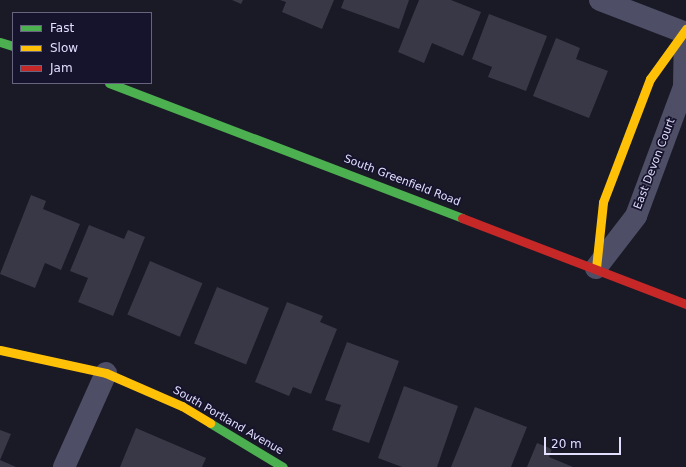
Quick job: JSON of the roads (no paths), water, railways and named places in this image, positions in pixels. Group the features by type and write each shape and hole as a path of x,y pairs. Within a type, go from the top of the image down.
{"main road":[{"path":"596,268 603,202 650,79 686,31"},
{"path":"0,42 12,46"},
{"name":"South Greenfield Road","path":"112,84 596,268 686,304"},
{"name":"South Portland Avenue","path":"0,350 106,373 182,406 283,467"}],"street":[{"path":"600,0 686,31"},
{"name":"East Devon Court","path":"596,268 636,216 684,87 686,31"},
{"path":"64,467 106,373"}]}
